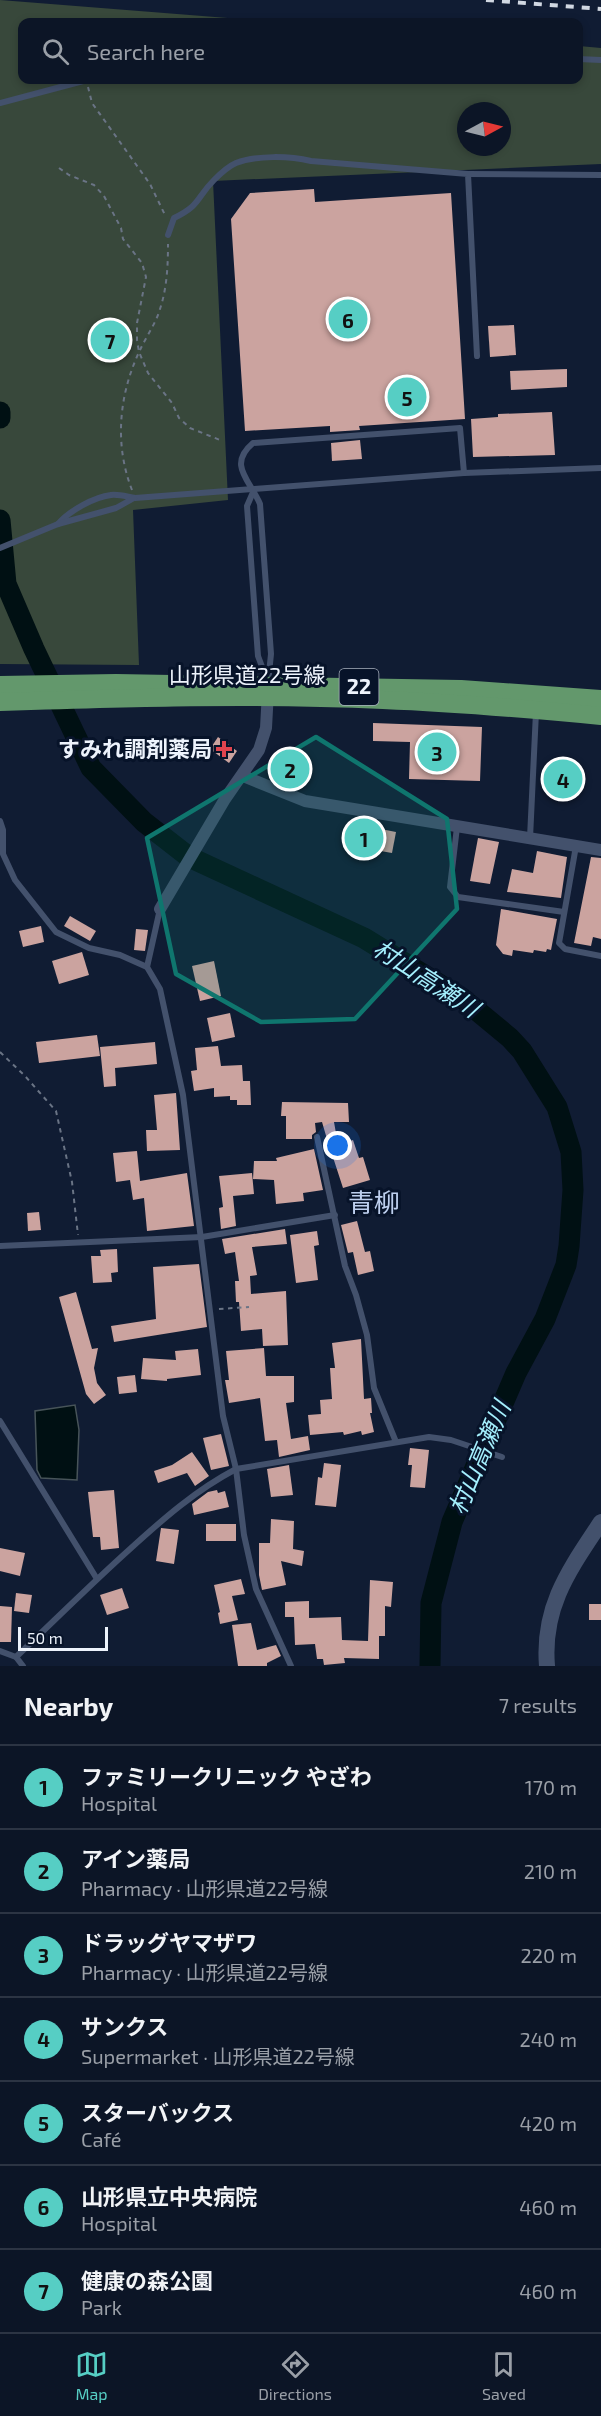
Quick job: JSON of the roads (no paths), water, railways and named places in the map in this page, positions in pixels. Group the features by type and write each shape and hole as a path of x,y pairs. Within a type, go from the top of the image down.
{"main road":[{"name":"山形県道22号線","path":"0,685 117,690 268,692 461,688 601,699"},
{"name":"山形県道22号線","path":"0,702 117,690"},
{"name":"山形県道22号線","path":"268,692 601,716"},
{"path":"547,1666 549,1618 566,1576 601,1522"}],"street":[{"path":"160,909 225,799 259,750 266,728 268,692"},
{"path":"243,776 305,801 601,850"}],"lane":[{"path":"583,59 601,60"},
{"path":"0,103 72,84"},
{"path":"168,235 174,218 196,206 213,181 236,163 268,158 294,157 311,162 468,174 601,175"},
{"path":"468,174 477,356"},
{"path":"268,692 271,654 260,504 254,489 242,473 241,456 253,443 460,428 464,473"},
{"path":"58,524 78,507 111,495 135,498 464,473 601,468"},
{"path":"254,489 247,506 258,656 268,692"},
{"path":"0,548 58,524 116,508 135,498"},
{"path":"530,838 536,710"},
{"path":"0,821 3,830 3,854 15,880 56,932 89,948 120,955 147,967 160,989 183,1095 223,1416 236,1469 244,1535 256,1589 291,1666"},
{"path":"457,827 450,887 458,897 564,912"},
{"path":"576,845 559,943 565,949 601,956"},
{"path":"147,967 160,909"},
{"path":"317,1137 345,1266 367,1335 374,1388 396,1442"},
{"path":"0,1246 202,1237 335,1215"},
{"path":"0,1421 97,1579"},
{"path":"16,1657 171,1512 211,1482 236,1469 429,1437 451,1440 502,1457"},
{"path":"0,1651 16,1657 23,1666"}],"waterway":[{"name":"村山高瀬川","path":"0,412 0,418"},
{"name":"村山高瀬川","path":"0,520 6,584 34,649 91,768 144,822 189,857 364,938 463,999 510,1038 522,1051 557,1107 571,1152 573,1190 566,1265 545,1319 516,1373 452,1522 431,1603 430,1666"}],"railway":[{"path":"486,0 601,9"}],"place":[{"name":"山形県立中央病院","path":"348,319"},
{"name":"健康の森公園","path":"110,340"},
{"name":"スターバックス","path":"407,397"},
{"name":"すみれ調剤薬局","path":"224,749"},
{"name":"ドラッグヤマザワ","path":"437,752"},
{"name":"アイン薬局","path":"290,769"},
{"name":"サンクス","path":"563,779"},
{"name":"ファミリークリニック やざわ","path":"364,838"}],"district":[{"name":"青柳","path":"374,1203"}]}
